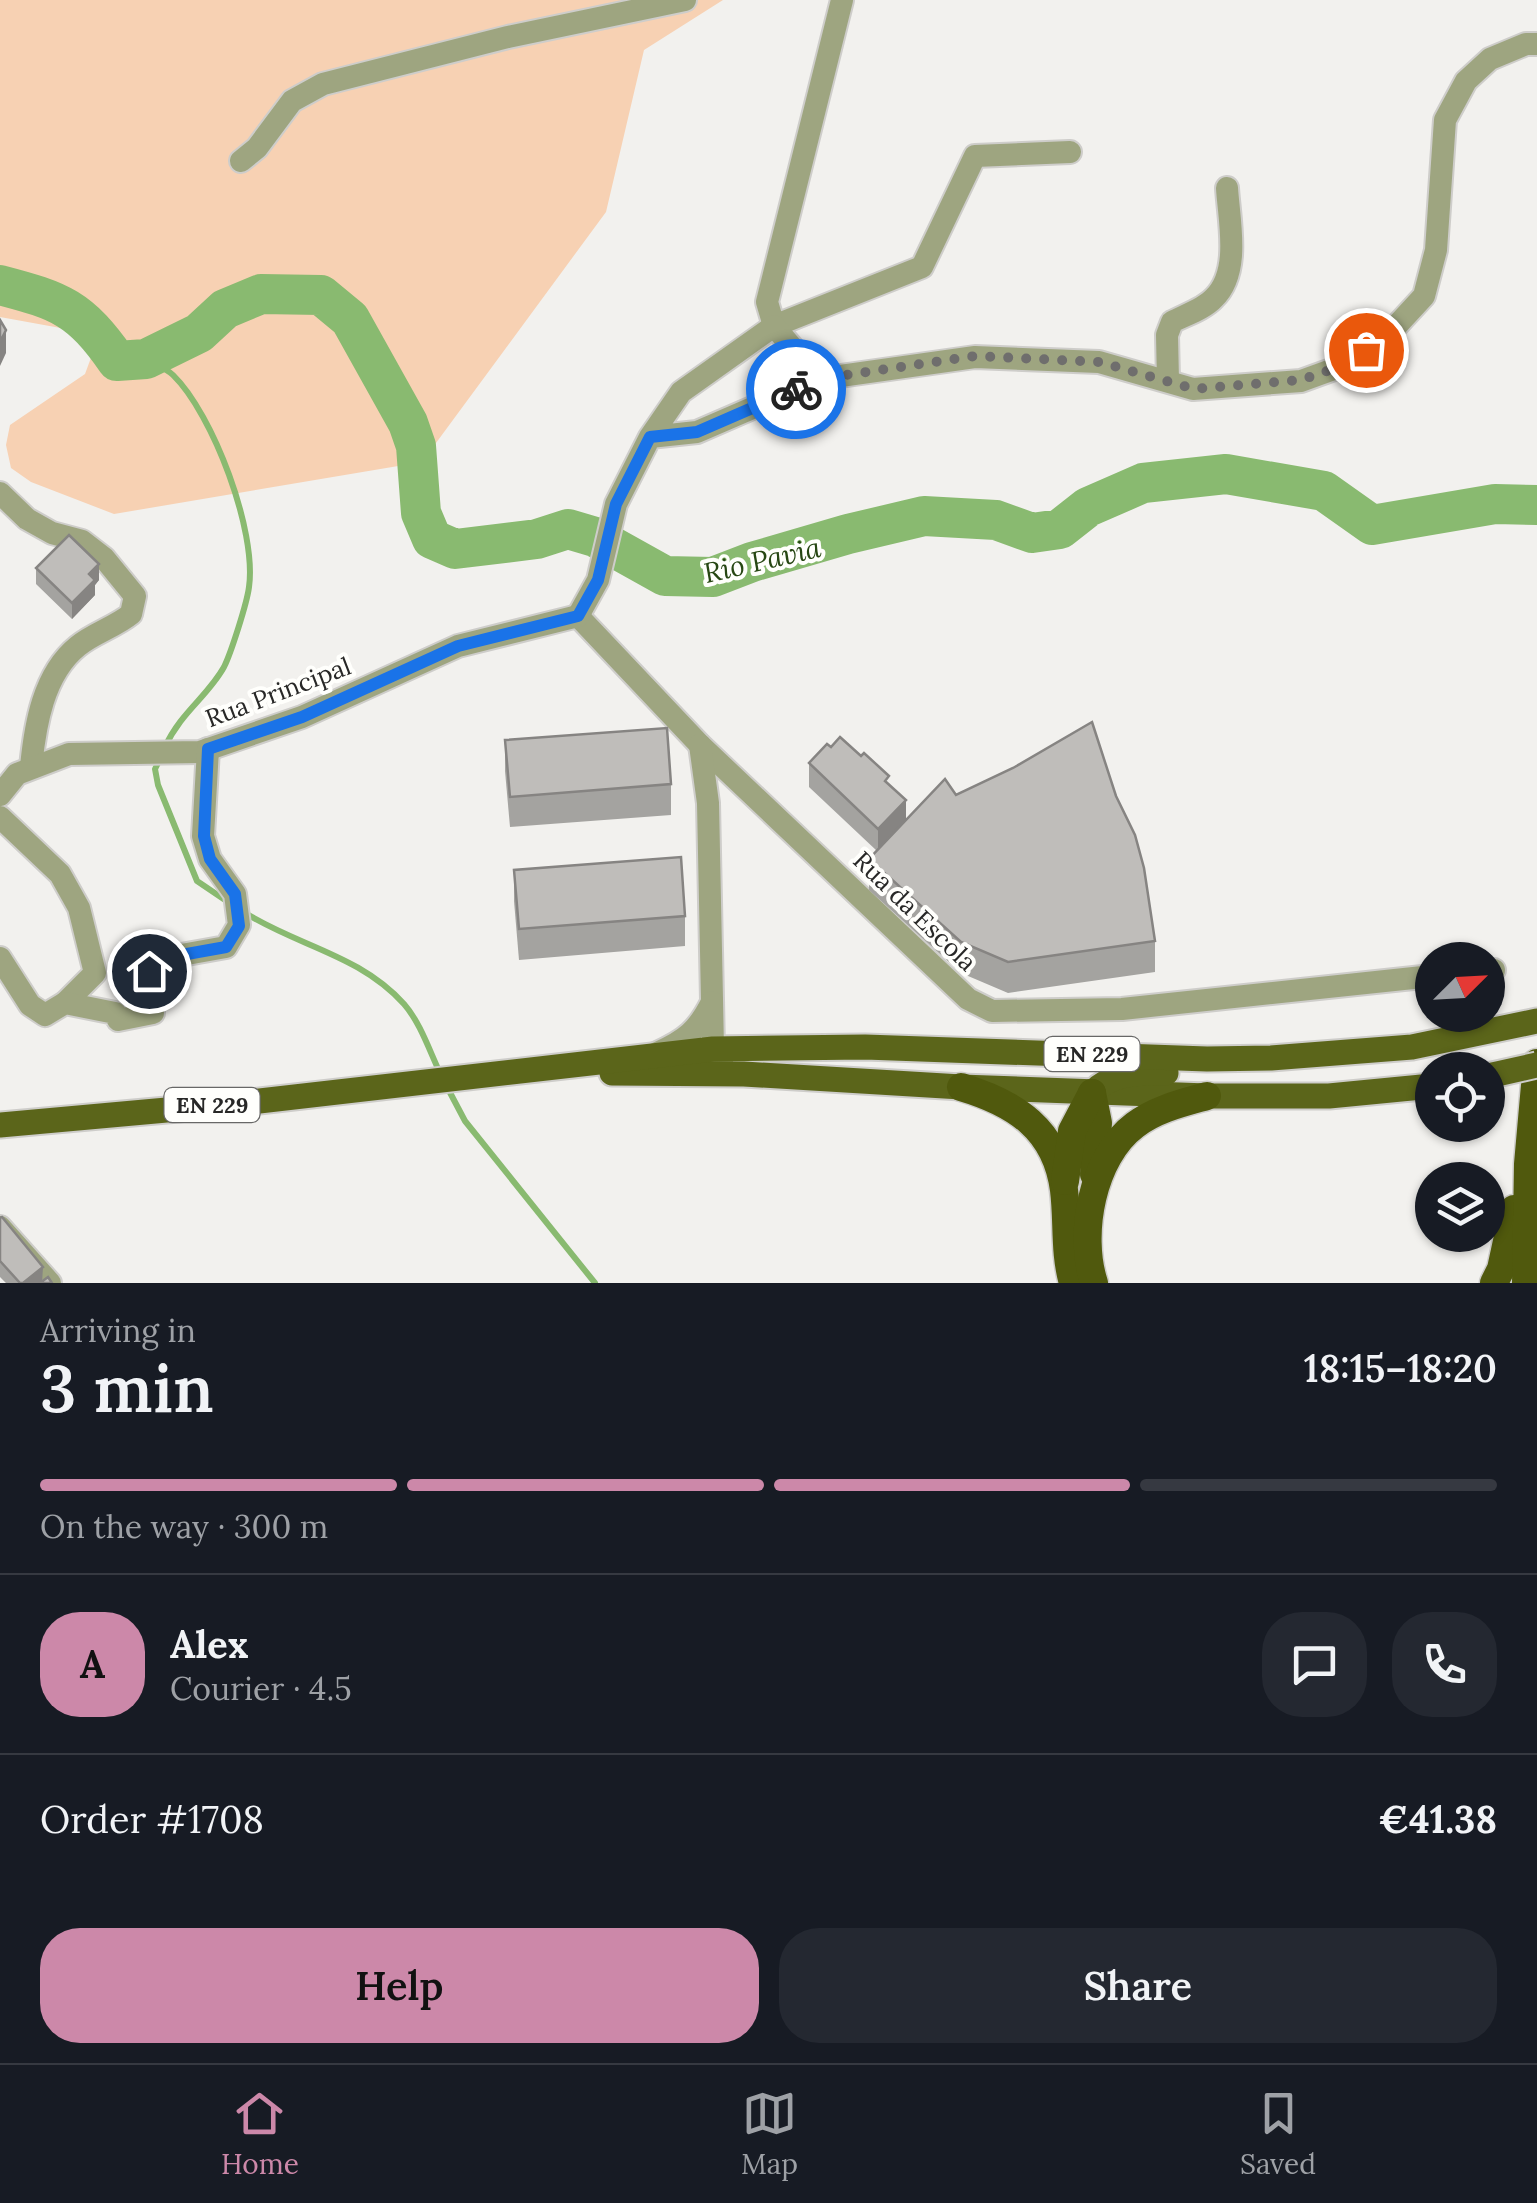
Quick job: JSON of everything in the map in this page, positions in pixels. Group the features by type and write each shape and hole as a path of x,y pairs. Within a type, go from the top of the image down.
{"highway":[{"path":"1526,1283 1528,1164 1537,1064"},
{"path":"961,1088 1007,1103 1032,1122 1048,1146 1064,1191"},
{"path":"1073,1283 1064,1241 1064,1191 1072,1130 1092,1093"},
{"path":"1092,1093 1098,1123 1088,1253 1094,1283"},
{"path":"1093,1195 1116,1145 1132,1127 1154,1113 1207,1096"},
{"path":"1494,1283 1528,1164"}],"main road":[{"name":"EN 229","path":"0,1125 233,1104 712,1048 1271,1058 1412,1047 1537,1021"},
{"path":"1033,1052 1077,1071 1092,1093 1120,1075 1232,1073 1271,1058"},
{"path":"1505,1072 1537,1064"},
{"name":"EN 229","path":"522,1071 744,1074 961,1088 1207,1096 1329,1096 1415,1088"}],"street":[{"path":"241,160 256,148 292,101 322,84 508,37 685,0"},
{"path":"819,379 774,326 767,302 842,0"},
{"path":"650,437 697,432 819,379 975,356 1100,362 1194,389 1301,380 1345,365 1388,335 1424,296 1436,250 1445,120 1466,81 1490,59 1526,44 1537,44"},
{"path":"578,616 598,580 616,504 650,437 681,392 774,326 922,267 975,156 1070,152"},
{"path":"1168,381 1167,335 1172,322 1213,300 1225,284 1232,244 1227,188"},
{"path":"0,492 27,519 93,550 135,596 131,614 77,647 53,675 34,731 0,795"},
{"name":"Rua da Escola","path":"578,616 700,744 968,999 992,1012 1122,1009 1415,978"},
{"name":"Rua Principal","path":"16,768 69,754 208,749 302,717 458,646 578,616"},
{"path":"700,744 708,803 698,862 713,998 712,1048 716,1058 744,1074"},
{"path":"65,1003 115,1013 118,1020 153,1014 149,971 159,959 226,947 239,926 235,894 210,859 204,836 208,749"},
{"path":"0,817 60,874 79,908 96,973 65,1003 45,1015 30,1005 0,958"},
{"path":"713,998 730,1037 761,1047"},
{"path":"653,1054 688,1038 699,1027 713,998"},
{"path":"622,1073 645,1063 700,1060 712,1048"},
{"path":"0,1227 50,1283"}],"shaded area":[{"path":"0,0 723,0 644,50 606,212 422,462 114,514 31,482 11,468 6,445 10,425 85,374 92,355 66,329 0,317"}],"building":[{"path":"0,320 6,330 0,342"},
{"path":"69,535 99,564 89,574 95,580 72,603 36,568"},
{"path":"1092,722 1116,796 1135,835 1155,941 1008,962 961,942 869,859 945,779 956,795 1013,768"},
{"path":"667,728 671,784 510,797 505,740"},
{"path":"840,737 889,776 885,781 906,800 878,829 809,763"},
{"path":"681,857 685,916 519,929 514,870"},
{"path":"2,1217 43,1267 23,1283 0,1261"}],"waterway":[{"name":"Rio Pavia","path":"0,285 68,309 92,329 117,361 146,359 199,333 225,309 261,294 321,295 350,319 408,423 416,446 421,513 432,539 455,549 537,539 568,529 595,537 665,576 713,577 848,534 924,516 996,520 1032,533 1060,529 1088,507 1143,483 1226,474 1324,491 1372,525 1495,504 1537,505"},
{"path":"146,359 173,375 217,444 239,506 250,563 245,604 224,667 165,747"},
{"path":"160,759 155,769 158,785 197,881 231,904"},
{"path":"242,911 347,962 386,987 415,1019 440,1073"},
{"path":"446,1085 465,1121 595,1283"}],"way so far":[{"path":"796,389 819,379 975,356 1100,362 1194,389 1301,380 1345,365 1366,350"}],"route":[{"path":"149,971 159,959 226,947 239,927 235,894 210,859 204,836 208,749 302,717 458,646 578,616 598,580 616,504 650,437 697,432 796,389"}]}
